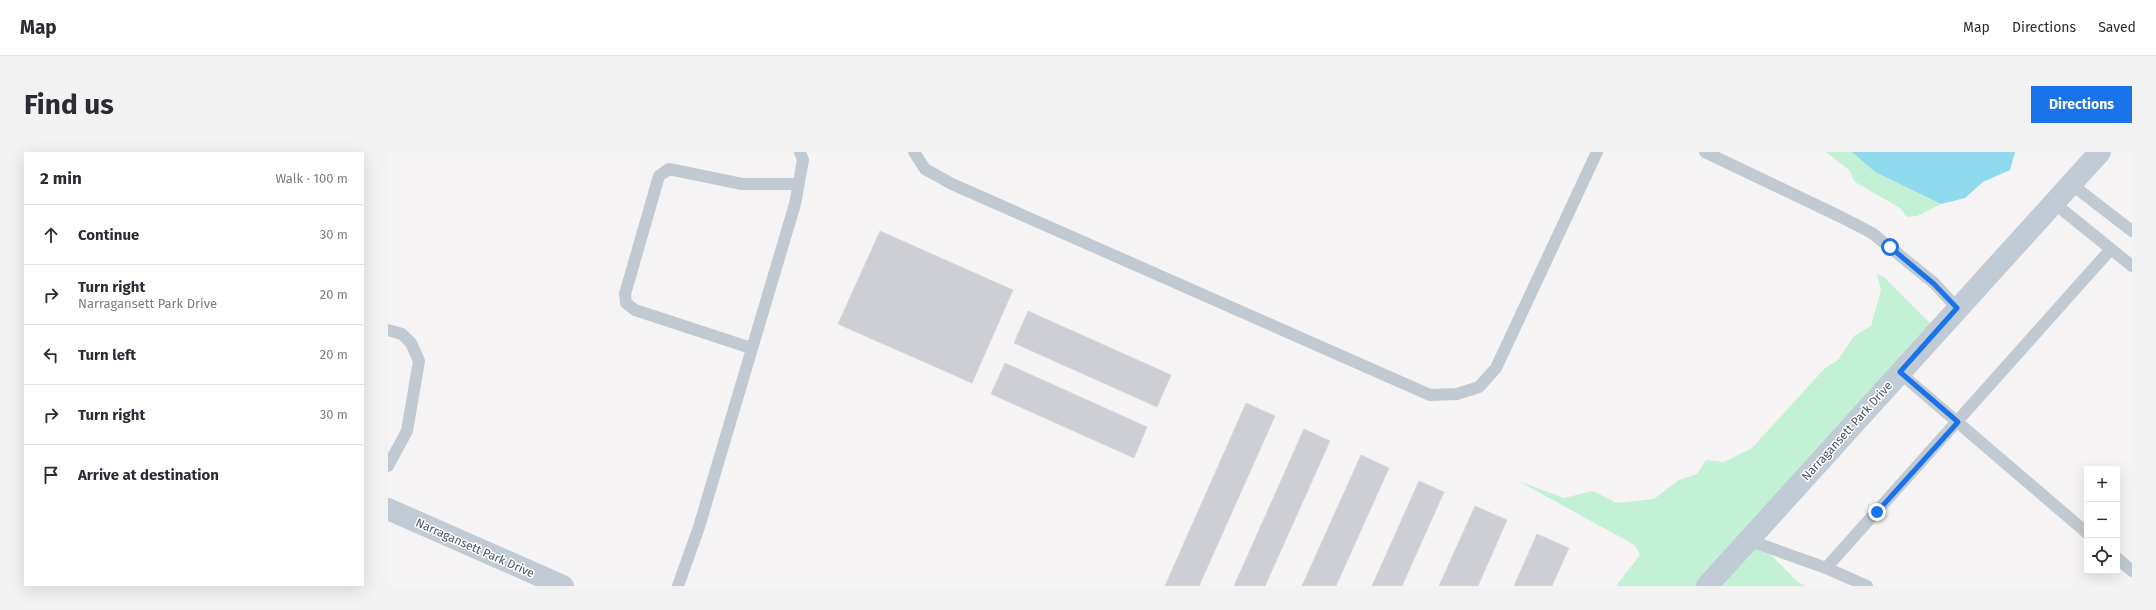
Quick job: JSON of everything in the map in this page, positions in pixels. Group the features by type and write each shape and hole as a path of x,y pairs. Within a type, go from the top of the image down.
{"street":[{"name":"Narragansett Park Drive","path":"1707,586 1957,308 2100,152"},
{"name":"Narragansett Park Drive","path":"388,509 563,586"}],"lane":[{"path":"678,586 699,527 795,204 803,160 800,152"},
{"path":"914,152 924,169 952,184 1430,395 1457,394 1479,387 1496,368 1597,152"},
{"path":"1705,152 1841,216 1872,233 1934,284 1957,308"},
{"path":"751,348 635,310 626,303 625,294 629,280 659,176 669,169 742,184 798,184"},
{"path":"2071,184 2132,231"},
{"path":"2054,203 2132,266"},
{"path":"1826,568 2111,249"},
{"path":"388,330 402,334 411,343 419,361 407,431 388,466"},
{"path":"1900,372 2084,530"},
{"path":"1748,540 1826,568 1867,586"},
{"path":"2120,561 2132,571"}],"green space":[{"path":"1826,152 1852,152 1875,172 1941,204 1917,216 1907,217 1900,208 1855,182 1849,170"},
{"path":"1877,274 1884,277 1943,336 1759,543 1798,582 1805,586 1616,586 1640,555 1635,545 1518,481 1564,498 1593,491 1617,503 1654,499 1679,480 1697,474 1706,460 1724,462 1752,448 1825,368 1838,360 1854,336 1871,326 1881,290"}],"water":[{"path":"1852,152 2015,152 2010,170 1983,182 1965,198 1941,204 1875,172"}],"building":[{"path":"880,231 1013,290 972,383 838,324"},
{"path":"1028,311 1171,375 1157,407 1014,343"},
{"path":"1005,363 1147,427 1134,458 991,394"},
{"path":"1246,403 1275,416 1199,586 1165,586"},
{"path":"1304,429 1330,441 1265,586 1234,586"},
{"path":"1361,455 1389,468 1336,586 1302,586"},
{"path":"1419,481 1444,492 1402,586 1372,586"},
{"path":"1475,506 1507,520 1478,586 1439,586"},
{"path":"1537,534 1569,548 1552,586 1514,586"}],"route":[{"path":"1877,512 1958,422 1900,372 1957,308 1934,284 1890,247"}]}
